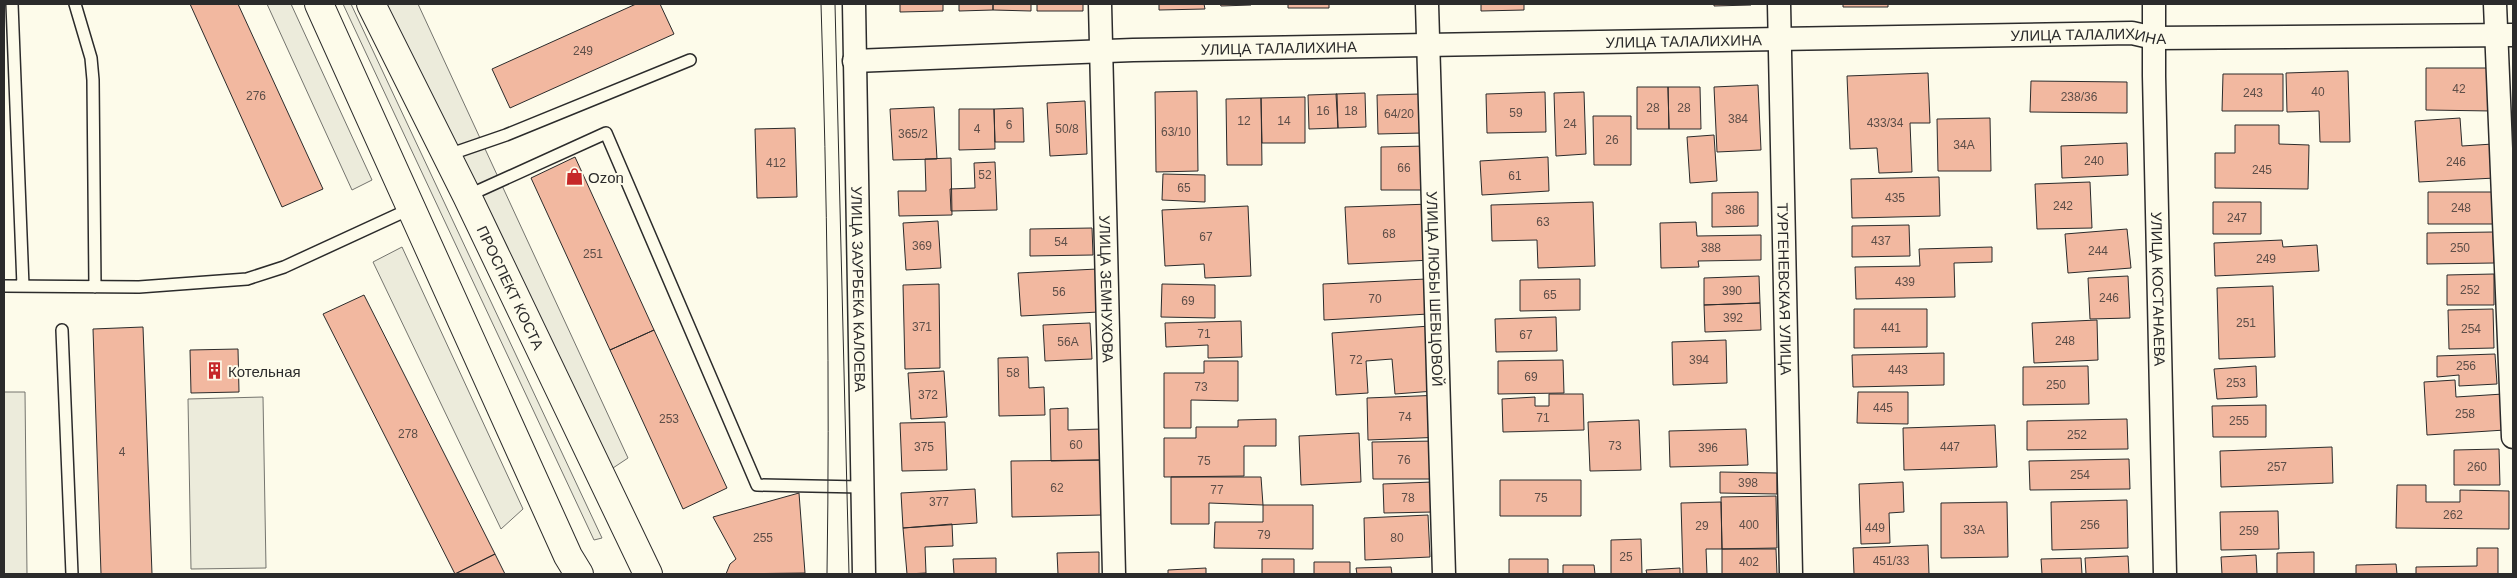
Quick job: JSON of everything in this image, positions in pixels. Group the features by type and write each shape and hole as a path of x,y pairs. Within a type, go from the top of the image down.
{"main road":[{"path":"319,4 568,556 579,574"},
{"name":"ПРОСПЕКТ КОСТА","path":"376,7 648,574"}],"street":[{"name":"УЛИЦА ЗАУРБЕКА КАЛОЕВА","path":"854,4 864,574"},
{"name":"УЛИЦА ЗЕМНУХОВА","path":"1100,4 1114,574"},
{"name":"УЛИЦА ЛЮБЫ ШЕВЦОВОЙ","path":"1427,4 1444,574"},
{"name":"ТУРГЕНЕВСКАЯ УЛИЦА","path":"1779,4 1792,574"},
{"name":"УЛИЦА КОСТАНАЕВА","path":"2154,4 2165,574"},
{"path":"2495,4 2504,36 2513,437"},
{"name":"УЛИЦА ТАЛАЛИХИНА","path":"854,62 1100,51 1427,44 2132,33 2154,38 2504,36"}],"lane":[{"path":"12,4 23,286"},
{"path":"75,4 89,51 93,80 95,287"},
{"path":"446,156 506,135 690,60"},
{"path":"467,196 606,133 757,484 861,487"},
{"path":"4,286 139,287 247,279 284,267 412,208"},
{"path":"62,330 72,574"}],"shaded area":[{"path":"267,4 291,4 372,180 352,190"},
{"path":"343,4 351,4 602,538 594,540"},
{"path":"380,4 418,4 628,458 601,476"},
{"path":"402,247 523,509 501,529 373,262"},
{"path":"4,392 25,392 27,574 4,574"},
{"path":"263,397 266,568 191,569 188,399"}],"building":[{"path":"190,4 238,4 323,189 282,207"},
{"path":"636,4 660,4 674,34 510,108 492,69"},
{"path":"900,4 943,4 943,11 900,12"},
{"path":"959,4 993,4 993,10 959,11"},
{"path":"993,4 1031,4 1031,11 993,10"},
{"path":"1037,4 1083,4 1083,11 1037,11"},
{"path":"1159,4 1204,4 1205,9 1159,10"},
{"path":"1220,4 1251,4 1251,5 1221,6"},
{"path":"1288,4 1329,4 1329,8 1288,8"},
{"path":"1481,4 1524,4 1524,10 1481,11"},
{"path":"1714,4 1751,4 1751,5 1714,6"},
{"path":"1843,4 1888,4 1888,7 1843,7"},
{"path":"2426,68 2492,68 2492,111 2426,110"},
{"path":"2348,71 2350,142 2320,142 2319,111 2287,112 2286,73"},
{"path":"1928,73 1930,123 1910,123 1912,172 1879,173 1877,148 1850,149 1847,76"},
{"path":"2223,74 2283,74 2283,111 2222,111"},
{"path":"2031,81 2127,82 2127,113 2030,112"},
{"path":"1758,85 1761,150 1717,152 1714,87"},
{"path":"1637,87 1668,87 1669,129 1637,129"},
{"path":"1668,87 1700,87 1701,129 1669,129"},
{"path":"1197,91 1198,171 1156,172 1155,92"},
{"path":"1545,92 1546,132 1487,133 1486,94"},
{"path":"1584,92 1586,154 1556,156 1554,93"},
{"path":"1365,93 1366,127 1338,128 1336,94"},
{"path":"1337,94 1338,128 1309,129 1308,95"},
{"path":"1421,94 1422,133 1378,134 1377,95"},
{"path":"1305,97 1305,143 1262,143 1261,98"},
{"path":"1261,98 1262,165 1227,165 1226,99"},
{"path":"1085,101 1087,154 1050,156 1047,103"},
{"path":"934,107 937,159 893,160 890,109"},
{"path":"1023,108 1024,142 995,142 994,109"},
{"path":"959,109 994,109 995,149 959,150"},
{"path":"1593,116 1631,116 1631,165 1594,165"},
{"path":"1990,118 1991,171 1938,171 1937,119"},
{"path":"2460,118 2462,146 2493,144 2495,178 2419,182 2415,121"},
{"path":"2235,125 2279,125 2279,144 2309,145 2308,189 2215,188 2215,153 2235,153"},
{"path":"795,128 797,197 757,198 755,129"},
{"path":"1714,135 1717,181 1690,183 1687,137"},
{"path":"2127,143 2128,175 2062,178 2061,146"},
{"path":"1426,146 1426,190 1381,190 1381,147"},
{"path":"575,157 654,330 610,350 531,178"},
{"path":"1548,157 1549,191 1482,195 1480,161"},
{"path":"951,158 952,215 899,216 898,191 926,191 925,159"},
{"path":"995,162 997,210 951,211 950,189 975,188 974,163"},
{"path":"1163,174 1205,175 1205,202 1162,200"},
{"path":"1939,177 1940,216 1852,218 1851,179"},
{"path":"2090,182 2092,228 2037,229 2035,184"},
{"path":"1758,192 1758,226 1712,227 1712,193"},
{"path":"2428,192 2494,192 2494,224 2428,224"},
{"path":"1593,202 1595,266 1538,268 1537,240 1492,241 1491,205"},
{"path":"2213,202 2261,202 2261,234 2213,234"},
{"path":"1430,204 1432,260 1348,264 1345,207"},
{"path":"1248,206 1251,276 1205,278 1204,264 1165,266 1162,210"},
{"path":"938,221 941,268 906,270 903,223"},
{"path":"1696,222 1697,236 1761,235 1761,260 1698,261 1699,267 1661,268 1660,223"},
{"path":"1909,225 1910,256 1852,257 1852,226"},
{"path":"1092,228 1093,255 1030,256 1030,229"},
{"path":"2127,229 2131,268 2068,273 2065,234"},
{"path":"2493,232 2494,263 2427,264 2427,233"},
{"path":"2282,240 2283,247 2317,245 2319,271 2215,276 2214,243"},
{"path":"1992,247 1992,262 1954,263 1955,297 1856,299 1855,267 1920,266 1919,249"},
{"path":"1097,269 1099,312 1021,316 1018,273"},
{"path":"2494,274 2494,305 2447,305 2447,275"},
{"path":"1759,276 1760,303 1704,305 1704,278"},
{"path":"2128,276 2130,318 2090,319 2088,278"},
{"path":"1426,279 1428,314 1324,320 1323,284"},
{"path":"1580,279 1580,310 1520,311 1520,280"},
{"path":"939,284 940,368 905,369 903,285"},
{"path":"1162,284 1215,285 1215,318 1161,317"},
{"path":"2273,286 2275,357 2219,359 2217,288"},
{"path":"364,295 495,554 455,574 323,314"},
{"path":"1760,303 1761,330 1705,332 1704,305"},
{"path":"1854,309 1927,309 1927,347 1854,348"},
{"path":"2493,309 2494,348 2449,349 2448,310"},
{"path":"1556,317 1557,351 1496,352 1495,319"},
{"path":"2097,320 2098,360 2034,363 2032,323"},
{"path":"1241,321 1242,357 1208,358 1208,345 1166,347 1165,323"},
{"path":"1090,323 1092,359 1045,361 1043,325"},
{"path":"1430,326 1434,391 1395,394 1392,359 1366,361 1368,393 1336,395 1332,333"},
{"path":"143,327 152,574 101,574 93,329"},
{"path":"654,330 727,488 683,509 610,350"},
{"path":"1726,340 1727,383 1673,385 1672,342"},
{"name":"Котельная","path":"238,349 239,392 191,393 190,350"},
{"path":"1944,353 1944,385 1853,387 1852,355"},
{"path":"2495,354 2497,384 2459,386 2459,375 2437,377 2437,356"},
{"path":"1028,357 1029,388 1044,387 1045,415 999,416 998,358"},
{"path":"1563,360 1564,393 1498,394 1498,361"},
{"path":"1204,361 1238,361 1238,401 1191,400 1191,428 1164,428 1164,373 1204,373"},
{"path":"2088,366 2089,404 2023,405 2023,367"},
{"path":"2256,366 2257,397 2217,399 2214,369"},
{"path":"944,371 947,417 911,419 908,373"},
{"path":"2455,380 2456,397 2503,394 2505,430 2427,435 2424,382"},
{"path":"1858,392 1908,392 1908,424 1857,423"},
{"path":"1549,394 1583,394 1584,430 1503,432 1502,399 1535,397 1535,406 1549,406"},
{"path":"1442,395 1444,437 1368,440 1367,398"},
{"path":"2266,405 2266,437 2213,437 2212,406"},
{"path":"1068,408 1068,430 1101,429 1101,460 1051,461 1050,409"},
{"path":"1276,419 1276,446 1244,446 1244,476 1164,477 1164,438 1196,438 1196,427 1238,427 1238,420"},
{"path":"2127,419 2128,449 2027,450 2027,421"},
{"path":"1639,420 1641,470 1590,471 1588,422"},
{"path":"945,422 947,470 902,471 900,423"},
{"path":"1995,425 1997,467 1904,470 1903,428"},
{"path":"1746,429 1748,465 1670,467 1669,431"},
{"path":"1359,433 1361,482 1301,485 1299,436"},
{"path":"1436,441 1437,479 1373,479 1372,442"},
{"path":"2332,447 2333,483 2221,487 2220,451"},
{"path":"2499,449 2500,485 2454,485 2454,450"},
{"path":"2129,459 2130,489 2030,490 2029,461"},
{"path":"1101,460 1102,515 1012,517 1011,461"},
{"path":"1720,472 1777,473 1777,494 1720,493"},
{"path":"1171,477 1261,477 1263,505 1209,503 1209,524 1171,524"},
{"path":"1500,480 1581,480 1581,516 1500,516"},
{"path":"1432,482 1433,512 1384,513 1383,484"},
{"path":"1903,482 1904,512 1889,513 1890,543 1861,544 1859,484"},
{"path":"2397,485 2426,485 2426,502 2460,502 2460,490 2509,491 2509,529 2396,528"},
{"path":"975,489 977,523 903,528 901,493"},
{"path":"799,493 805,573 726,574 730,564 736,559 713,517"},
{"path":"1776,496 1777,548 1722,549 1721,497"},
{"path":"2127,500 2128,548 2052,550 2051,502"},
{"path":"1721,502 1722,549 1706,549 1707,574 1683,574 1681,503"},
{"path":"2007,502 2008,557 1941,558 1941,503"},
{"path":"1263,505 1313,505 1313,549 1214,548 1215,522 1263,522"},
{"path":"2278,511 2279,549 2221,550 2220,512"},
{"path":"1428,515 1430,557 1365,560 1364,518"},
{"path":"952,524 953,546 925,547 926,573 907,574 903,528"},
{"path":"1641,539 1642,574 1611,574 1611,540"},
{"path":"1928,545 1929,574 1854,574 1853,548"},
{"path":"2477,548 2498,548 2498,574 2416,574 2416,567 2477,566"},
{"path":"1722,549 1776,549 1777,574 1722,574"},
{"path":"1099,552 1099,574 1058,574 1057,553"},
{"path":"2314,552 2314,574 2277,574 2277,553"},
{"path":"495,554 505,574 455,574"},
{"path":"2256,555 2257,574 2222,574 2221,557"},
{"path":"2128,556 2129,574 2086,574 2085,558"},
{"path":"996,558 996,574 954,574 953,559"},
{"path":"2081,558 2082,574 2042,574 2041,559"},
{"path":"1262,559 1294,559 1294,574 1262,574"},
{"path":"1509,559 1548,559 1548,574 1509,574"},
{"path":"1314,562 1350,562 1350,574 1314,574"},
{"path":"2396,564 2397,574 2356,574 2356,565"},
{"path":"1563,565 1594,565 1595,574 1563,574"},
{"path":"1391,567 1392,574 1357,574 1356,568"},
{"path":"1206,568 1206,574 1168,574 1168,570"},
{"path":"1680,568 1680,574 1647,574 1646,570"}],"tram line":[{"path":"821,4 827,289 827,574"},
{"path":"835,4 849,574"}],"place":[{"name":"Ozon","path":"574,177"},
{"name":"Котельная","path":"214,371"}]}
